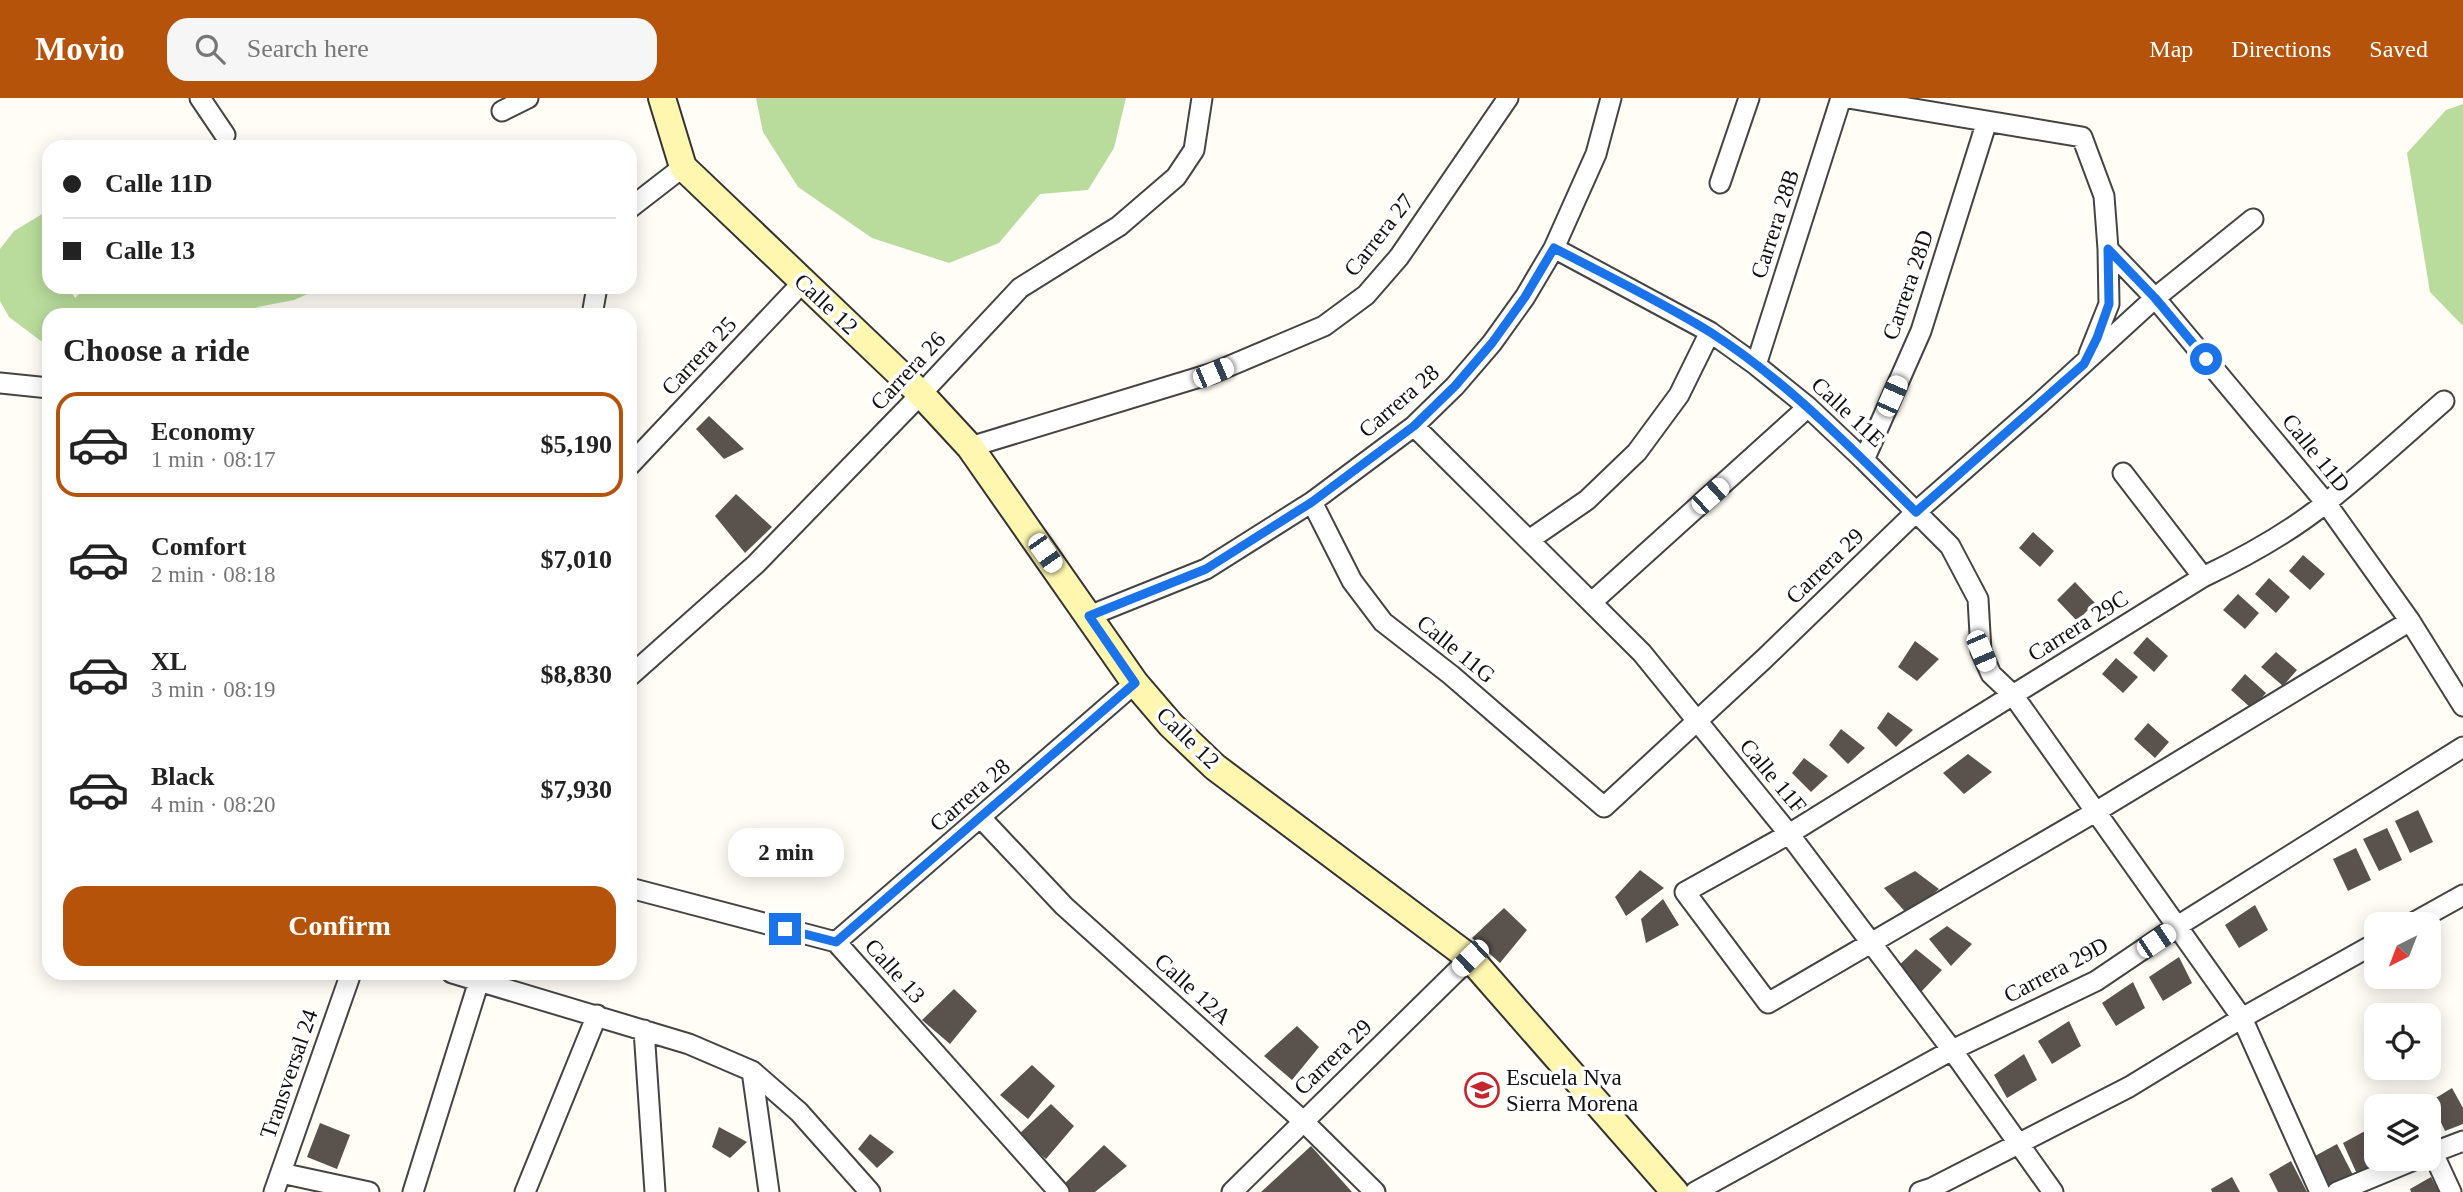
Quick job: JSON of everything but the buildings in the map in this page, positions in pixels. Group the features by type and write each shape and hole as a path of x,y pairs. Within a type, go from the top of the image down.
{"street":[{"path":"200,98 225,135"},
{"path":"502,111 528,98"},
{"name":"Calle 12","path":"662,98 683,167 921,394 970,447 1135,683 1171,725 1215,767 1470,958 1675,1192"},
{"name":"Carrera 26","path":"637,670 756,564 1020,288 1119,226 1176,177 1194,150 1202,98"},
{"name":"Carrera 27","path":"970,447 1213,373 1324,326 1366,295 1399,257 1508,98"},
{"name":"Carrera 28","path":"1089,616 1206,569 1312,502 1414,426 1455,386 1492,343 1525,297 1554,248 1596,154 1611,98"},
{"path":"1720,183 1749,98"},
{"name":"Carrera 28B","path":"1756,365 1841,98"},
{"path":"1848,98 1987,121"},
{"name":"Carrera 29","path":"1987,121 2082,137 2104,196 2109,304 2084,364"},
{"name":"Carrera 28D","path":"1864,460 1921,331 1987,121"},
{"path":"637,203 683,167"},
{"name":"Carrera 29","path":"1604,807 1916,512 2155,298 2253,219"},
{"name":"Calle 11E","path":"1554,248 1710,332 1756,365 1808,407 1950,546 1978,599 1981,651 1991,674 2013,695 2242,1018 2320,1192"},
{"name":"Calle 11D","path":"2108,249 2155,298 2326,503 2410,621 2463,706"},
{"name":"Carrera 25","path":"637,458 803,282"},
{"path":"1529,540 1587,500 1637,452 1679,395 1710,332"},
{"path":"0,383 42,387"},
{"name":"Carrera 29C","path":"1872,943 1768,1003 1685,892 1789,834 2203,577 2290,529 2326,503 2444,401"},
{"path":"1592,602 1808,407"},
{"name":"Calle 11F","path":"1414,426 1642,653 1789,834 1952,1050 2053,1192"},
{"path":"2123,473 2203,577"},
{"name":"Calle 11G","path":"1312,502 1352,581 1383,622 1451,675 1604,807"},
{"path":"1872,943 2097,811 2410,621"},
{"name":"Carrera 28","path":"836,942 1135,683"},
{"name":"Carrera 29D","path":"1695,1192 1952,1050 2095,981 2176,927 2463,747"},
{"name":"Calle 12A","path":"981,818 1064,906 1303,1121 1376,1192"},
{"name":"Calle 13","path":"637,890 836,942 1059,1192"},
{"path":"2433,912 2463,895"},
{"path":"1928,1191 2129,1087 2242,1018 2364,950"},
{"name":"Carrera 29","path":"1231,1192 1470,958"},
{"name":"Transversal 24","path":"274,1192 349,980"},
{"path":"476,980 689,1044 752,1071 799,1112 870,1192"},
{"path":"413,1192 479,981"},
{"path":"525,1192 597,1015"},
{"path":"644,1030 655,1192"},
{"path":"752,1071 769,1192"},
{"path":"2441,1150 2463,1141"},
{"path":"2337,1192 2388,1171"},
{"path":"2437,1171 2451,1192"},
{"path":"281,1173 369,1192"}],"green space":[{"path":"756,98 1126,98 1114,148 1088,190 1040,194 999,243 949,263 872,238 798,187 763,132"},
{"path":"2463,104 2463,326 2430,292 2407,153 2446,110"},
{"path":"42,214 42,294 72,294 75,298 79,294 307,294 294,300 255,308 42,308 42,342 9,317 0,301 0,249 14,231"}],"place":[{"name":"Escuela Nva Sierra Morena","path":"1482,1090"}],"route":[{"path":"785,929 836,942 1135,683 1089,616 1206,569 1312,502 1414,426 1455,386 1492,343 1525,297 1554,248 1710,332 1756,365 1808,407 1916,512 2084,364 2109,304 2108,249 2155,298 2206,359"}]}
